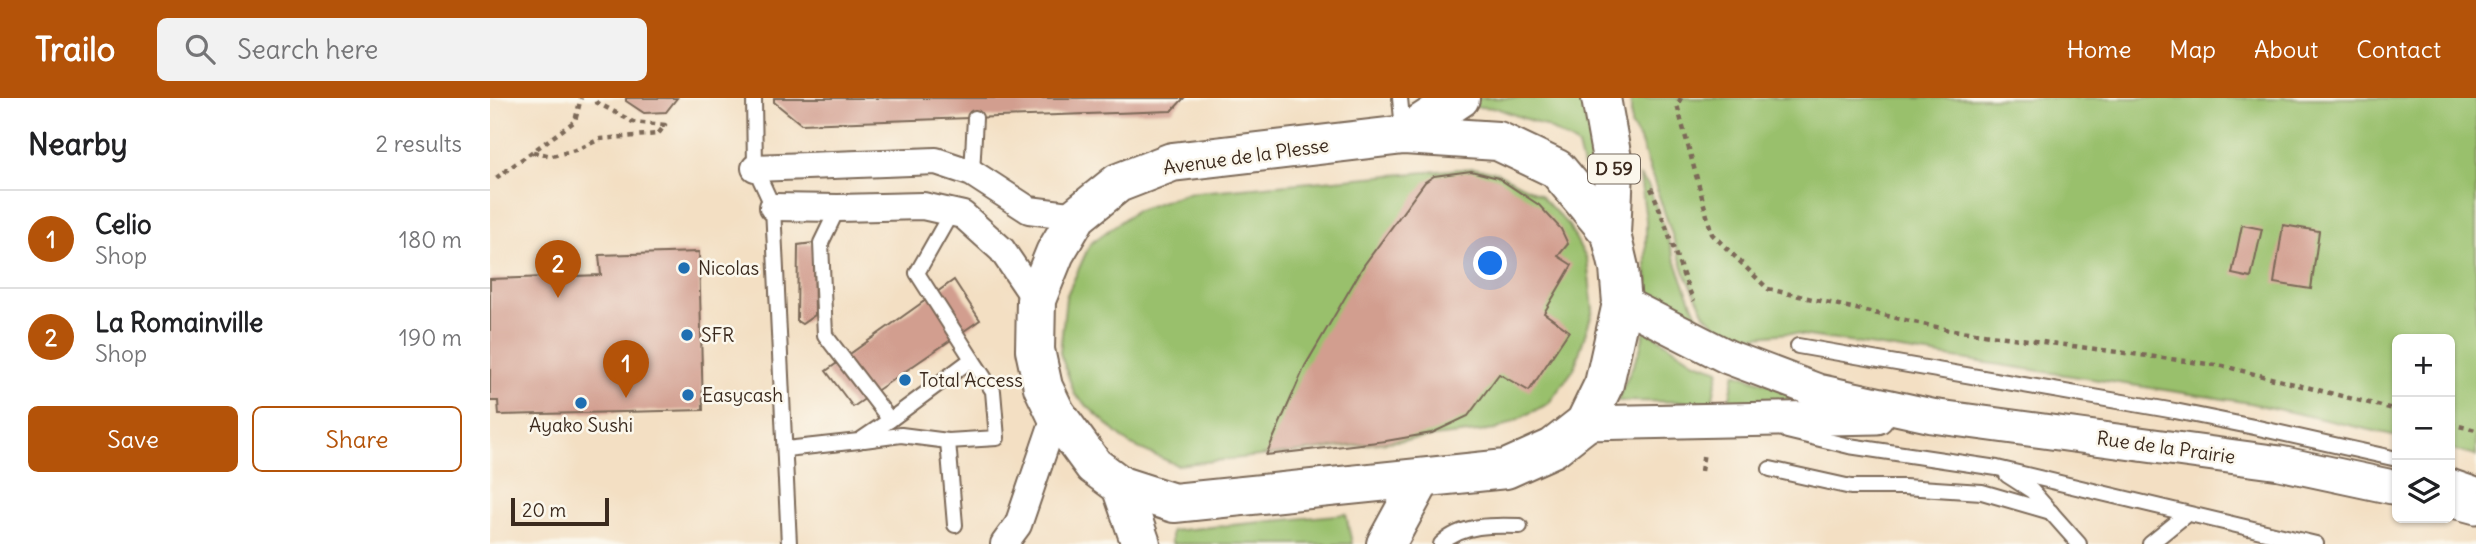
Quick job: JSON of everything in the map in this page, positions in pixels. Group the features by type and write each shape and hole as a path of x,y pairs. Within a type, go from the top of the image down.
{"main road":[{"name":"Avenue de la Plesse","path":"1460,98 1402,116 1172,162 1118,183 1077,216 1055,253 1036,300 1035,350 1043,387 1056,414 1094,466 1121,486 1174,503 1506,470 1553,448 1585,423 1604,384 1622,303 1619,268 1611,233 1614,170 1601,98"},
{"name":"Avenue de la Plesse","path":"1402,116 1498,141 1557,169 1611,233"},
{"path":"1386,544 1422,478"},
{"path":"1121,486 1141,544"}],"street":[{"path":"755,169 936,161 972,173 1029,210 1077,216"},
{"path":"773,207 923,206 963,215 1002,250 1036,300"},
{"name":"Rue de la Prairie","path":"1622,303 1728,357 1818,391 1932,416 2280,463 2392,487"},
{"path":"1004,544 1018,525 1056,414"},
{"name":"Rue de la Prairie","path":"1585,423 1932,416"},
{"path":"2455,502 2476,508"}],"lane":[{"path":"754,98 755,169 773,207 791,542"},
{"path":"972,173 975,118"},
{"path":"838,208 821,243 825,335 890,420"},
{"path":"786,449 901,435 948,441 997,438 993,391 917,273 951,213"},
{"path":"1798,346 2188,414 2392,458"},
{"path":"859,441 972,359"},
{"path":"1741,420 1849,446 1997,468 2316,544"},
{"path":"948,441 955,525"},
{"path":"1997,468 2032,491 2079,544"},
{"path":"1770,469 1851,487 1982,492 2050,512"},
{"path":"2455,479 2476,485"},
{"path":"2150,544 2187,514"},
{"path":"1441,544 1448,537 1467,529 1491,525 1520,526"}],"path":[{"path":"496,178 575,121 581,98"},
{"path":"533,152 552,156 579,149 600,139 658,134 665,125 634,122 596,102 595,98"},
{"path":"1681,98 1677,105 1712,234 1768,289 1945,329 2223,366 2392,409"},
{"path":"1648,181 1662,213 1678,265 1696,306"},
{"path":"2455,425 2476,430"}],"green space":[{"path":"1476,98 1581,98 1597,172 1583,167 1578,146 1545,126 1496,108 1461,106"},
{"path":"1631,98 2476,98 2476,456 2455,450 2455,334 2392,334 2392,435 2250,403 1789,333 1756,336 1725,334 1705,314 1685,273 1640,140 1631,125"},
{"path":"1473,168 1496,172 1540,195 1569,226 1587,260 1593,310 1574,369 1548,404 1496,430 1177,465 1129,444 1075,395 1060,353 1066,297 1090,244 1135,211 1186,193"},
{"path":"1640,177 1648,185 1707,336 1660,309 1649,291 1646,219"},
{"path":"1645,329 1693,361 1719,370 1712,402 1617,401 1640,350"},
{"path":"1735,373 1807,397 1804,407 1729,402"},
{"path":"1346,514 1352,544 1171,544 1171,531"}],"building":[{"path":"626,98 677,98 666,112 644,113 626,101"},
{"path":"774,98 1184,98 1172,111 801,124 774,102"},
{"path":"1471,171 1498,178 1539,205 1561,229 1568,244 1558,256 1572,265 1544,313 1569,331 1529,391 1499,374 1468,416 1432,433 1266,455 1305,366 1364,265 1425,182 1434,176"},
{"path":"2242,225 2262,229 2251,278 2232,274"},
{"path":"2283,225 2319,231 2311,289 2274,283"},
{"path":"814,243 815,315 802,324 797,321 798,245"},
{"path":"699,252 703,410 499,415 498,401 490,401 490,279 601,275 599,255"},
{"path":"954,280 980,320 853,407 826,371"}],"place":[{"name":"Nicolas","path":"684,268"},
{"name":"La Romainville","path":"558,298"},
{"name":"SFR","path":"687,335"},
{"name":"Total Access","path":"905,380"},
{"name":"Easycash","path":"688,395"},
{"name":"Celio","path":"626,398"},
{"name":"Ayako Sushi","path":"581,403"}]}
